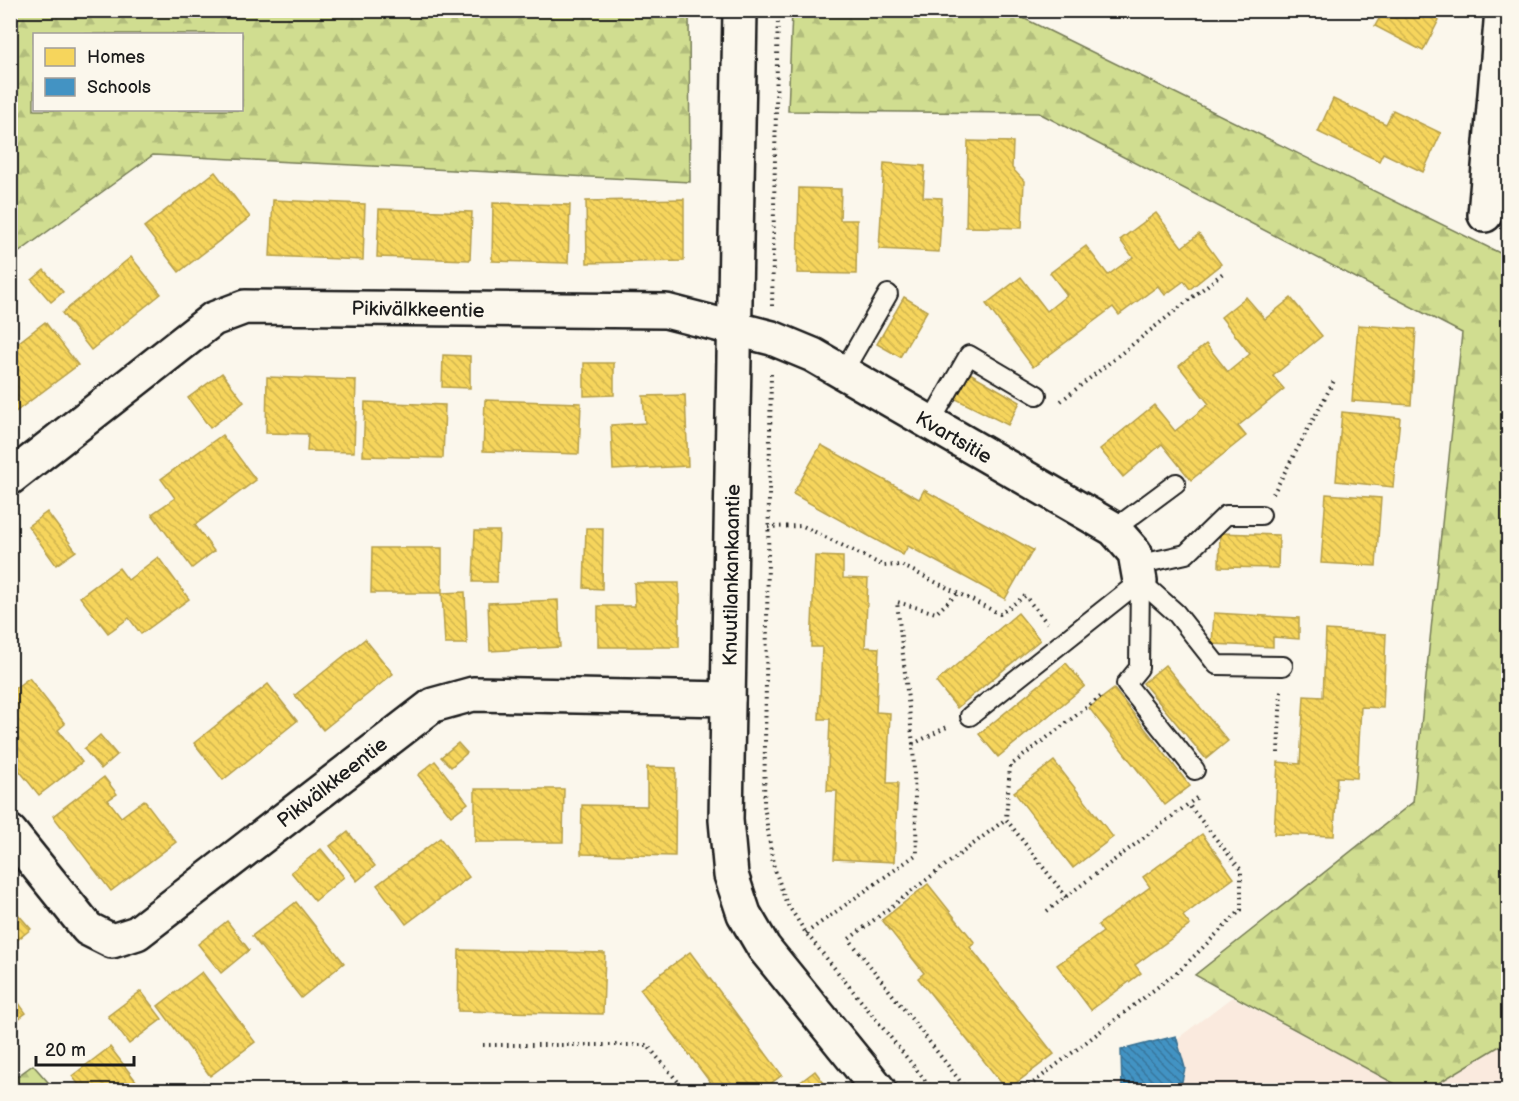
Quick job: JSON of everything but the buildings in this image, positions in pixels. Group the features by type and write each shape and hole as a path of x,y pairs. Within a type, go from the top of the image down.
{"street":[{"name":"Knuutilankankaantie","path":"740,10 726,820 731,875 744,914 764,948 879,1090"},
{"path":"1485,215 1502,10"},
{"name":"Pikivälkkeentie","path":"10,478 213,319 245,307 666,311 735,329"},
{"name":"Kvartsitie","path":"735,329 772,338 813,355 1114,529 1135,553 1138,573"},
{"name":"Pikivälkkeentie","path":"10,832 88,929 112,941 138,933 433,705 473,694 728,699"}],"lane":[{"path":"843,372 888,294"},
{"path":"930,423 969,355 1037,395"},
{"path":"1114,529 1176,483"},
{"path":"970,716 1064,641 1138,573 1186,554 1226,515 1261,515"},
{"path":"1138,573 1176,613 1217,665 1282,666"},
{"path":"1138,573 1139,668 1126,684 1195,770"}],"path":[{"path":"778,10 764,805 773,864 786,902 806,933 933,1090"},
{"path":"1037,395 1056,405 1224,273"},
{"path":"1261,515 1335,379"},
{"path":"768,527 802,526 884,566 901,565 1000,614 1025,596 1064,641"},
{"path":"806,933 917,854 914,744 897,602 936,613 957,593"},
{"path":"1278,753 1282,666"},
{"path":"1065,897 1006,819 1010,766 1139,668"},
{"path":"914,744 970,716"},
{"path":"1047,911 1210,788 1195,770"},
{"path":"1024,1090 1180,969 1242,910 1240,870 1188,804"},
{"path":"967,1090 849,939 1006,819"},
{"path":"483,1045 647,1045 685,1090"}],"shaded area":[{"path":"1232,997 1406,1090 1110,1090"},
{"path":"1508,1041 1508,1090 1427,1090"}],"green space":[{"path":"11,10 689,11 690,182 153,155 11,258"},
{"path":"1003,10 1013,13 1508,257 1508,1041 1427,1090 1406,1090 1195,975 1413,802 1462,333 1039,113 788,111 792,11"},
{"path":"33,1065 55,1090 11,1090 11,1081"}]}
